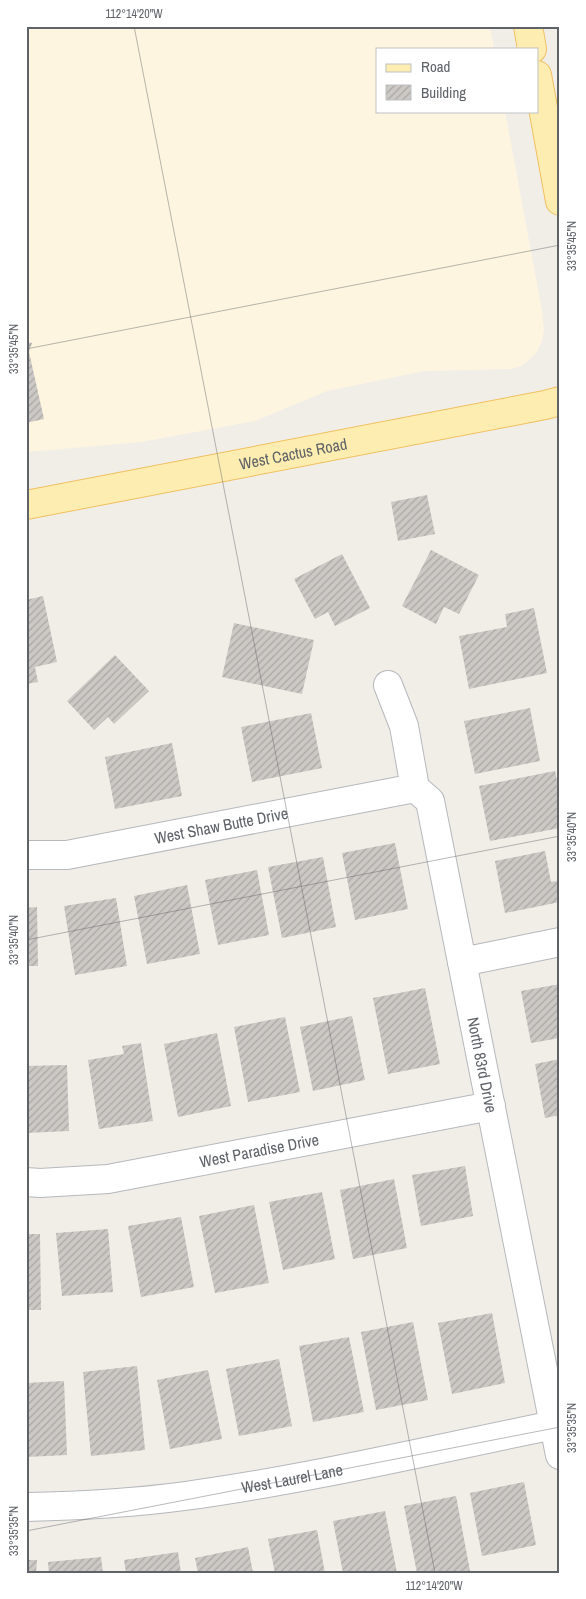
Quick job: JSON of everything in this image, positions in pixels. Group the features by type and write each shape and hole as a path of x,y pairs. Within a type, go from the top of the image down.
{"main road":[{"path":"528,26 532,48"},
{"path":"538,80 560,201"},
{"name":"West Cactus Road","path":"26,504 560,401"}],"street":[{"path":"388,685 404,726 415,788"},
{"name":"West Shaw Butte Drive","path":"26,854 67,854 415,788"},
{"name":"North 83rd Drive","path":"415,788 430,801 560,1455"},
{"path":"462,962 560,942"},
{"name":"West Paradise Drive","path":"26,1182 40,1184 108,1179 491,1106"},
{"name":"West Laurel Lane","path":"26,1507 76,1506 184,1496 301,1477 554,1425"}],"shaded area":[{"path":"26,26 490,26 494,48 376,48 376,112 505,112 544,330 542,341 536,353 523,365 512,369 424,371 327,391 255,421 141,442 26,452"}],"building":[{"path":"26,342 32,343 29,352 44,419 26,423"},
{"path":"427,495 435,534 398,541 391,502"},
{"path":"431,550 479,575 459,614 444,607 436,624 402,606"},
{"path":"342,554 370,608 335,626 328,612 315,619 294,579"},
{"path":"43,596 57,662 35,667 38,682 26,684 26,600"},
{"path":"534,608 547,673 469,689 459,636 507,627 505,614"},
{"path":"234,623 314,640 302,694 222,677"},
{"path":"115,655 149,691 114,724 108,717 94,730 67,701"},
{"path":"530,708 540,761 475,774 464,721"},
{"path":"311,713 322,768 252,782 241,727"},
{"path":"172,743 182,796 115,809 105,757"},
{"path":"555,771 560,794 560,828 490,841 479,786"},
{"path":"395,843 408,909 355,920 342,853"},
{"path":"545,851 551,882 557,881 560,902 505,913 495,861"},
{"path":"323,857 336,927 282,938 268,867"},
{"path":"257,870 269,935 218,945 205,880"},
{"path":"187,885 200,954 147,964 134,896"},
{"path":"116,898 127,966 75,975 64,906"},
{"path":"37,907 38,966 26,966 26,908"},
{"path":"560,984 560,1038 531,1043 521,991"},
{"path":"425,988 440,1064 388,1074 373,998"},
{"path":"352,1016 365,1080 313,1091 300,1027"},
{"path":"285,1017 300,1092 248,1102 234,1027"},
{"path":"217,1033 231,1106 178,1117 164,1044"},
{"path":"141,1043 153,1121 99,1129 88,1060 124,1054 122,1046"},
{"path":"560,1059 560,1115 545,1118 535,1064"},
{"path":"67,1065 69,1131 26,1133 26,1066"},
{"path":"465,1166 473,1216 421,1226 412,1175"},
{"path":"394,1179 407,1248 353,1259 340,1190"},
{"path":"322,1192 335,1259 283,1270 269,1202"},
{"path":"254,1205 269,1283 215,1293 199,1216"},
{"path":"181,1217 194,1287 141,1297 128,1226"},
{"path":"108,1229 113,1292 62,1296 56,1233"},
{"path":"26,1234 40,1234 41,1310 26,1310"},
{"path":"492,1313 505,1383 452,1394 438,1323"},
{"path":"413,1322 428,1400 376,1410 361,1332"},
{"path":"349,1337 364,1412 313,1422 299,1346"},
{"path":"279,1359 292,1426 239,1436 226,1369"},
{"path":"137,1366 145,1450 91,1456 83,1372"},
{"path":"208,1370 222,1439 170,1449 157,1380"},
{"path":"64,1381 67,1455 26,1457 26,1383"},
{"path":"524,1482 536,1545 482,1556 470,1493"},
{"path":"456,1496 470,1571 463,1573 417,1573 404,1506"},
{"path":"385,1511 397,1573 343,1573 333,1521"},
{"path":"317,1530 325,1573 275,1573 268,1539"},
{"path":"248,1547 253,1573 198,1573 195,1558"},
{"path":"178,1552 181,1573 126,1573 124,1560"},
{"path":"101,1557 103,1573 49,1573 48,1562"},
{"path":"26,1560 37,1560 36,1573 26,1573"}]}
